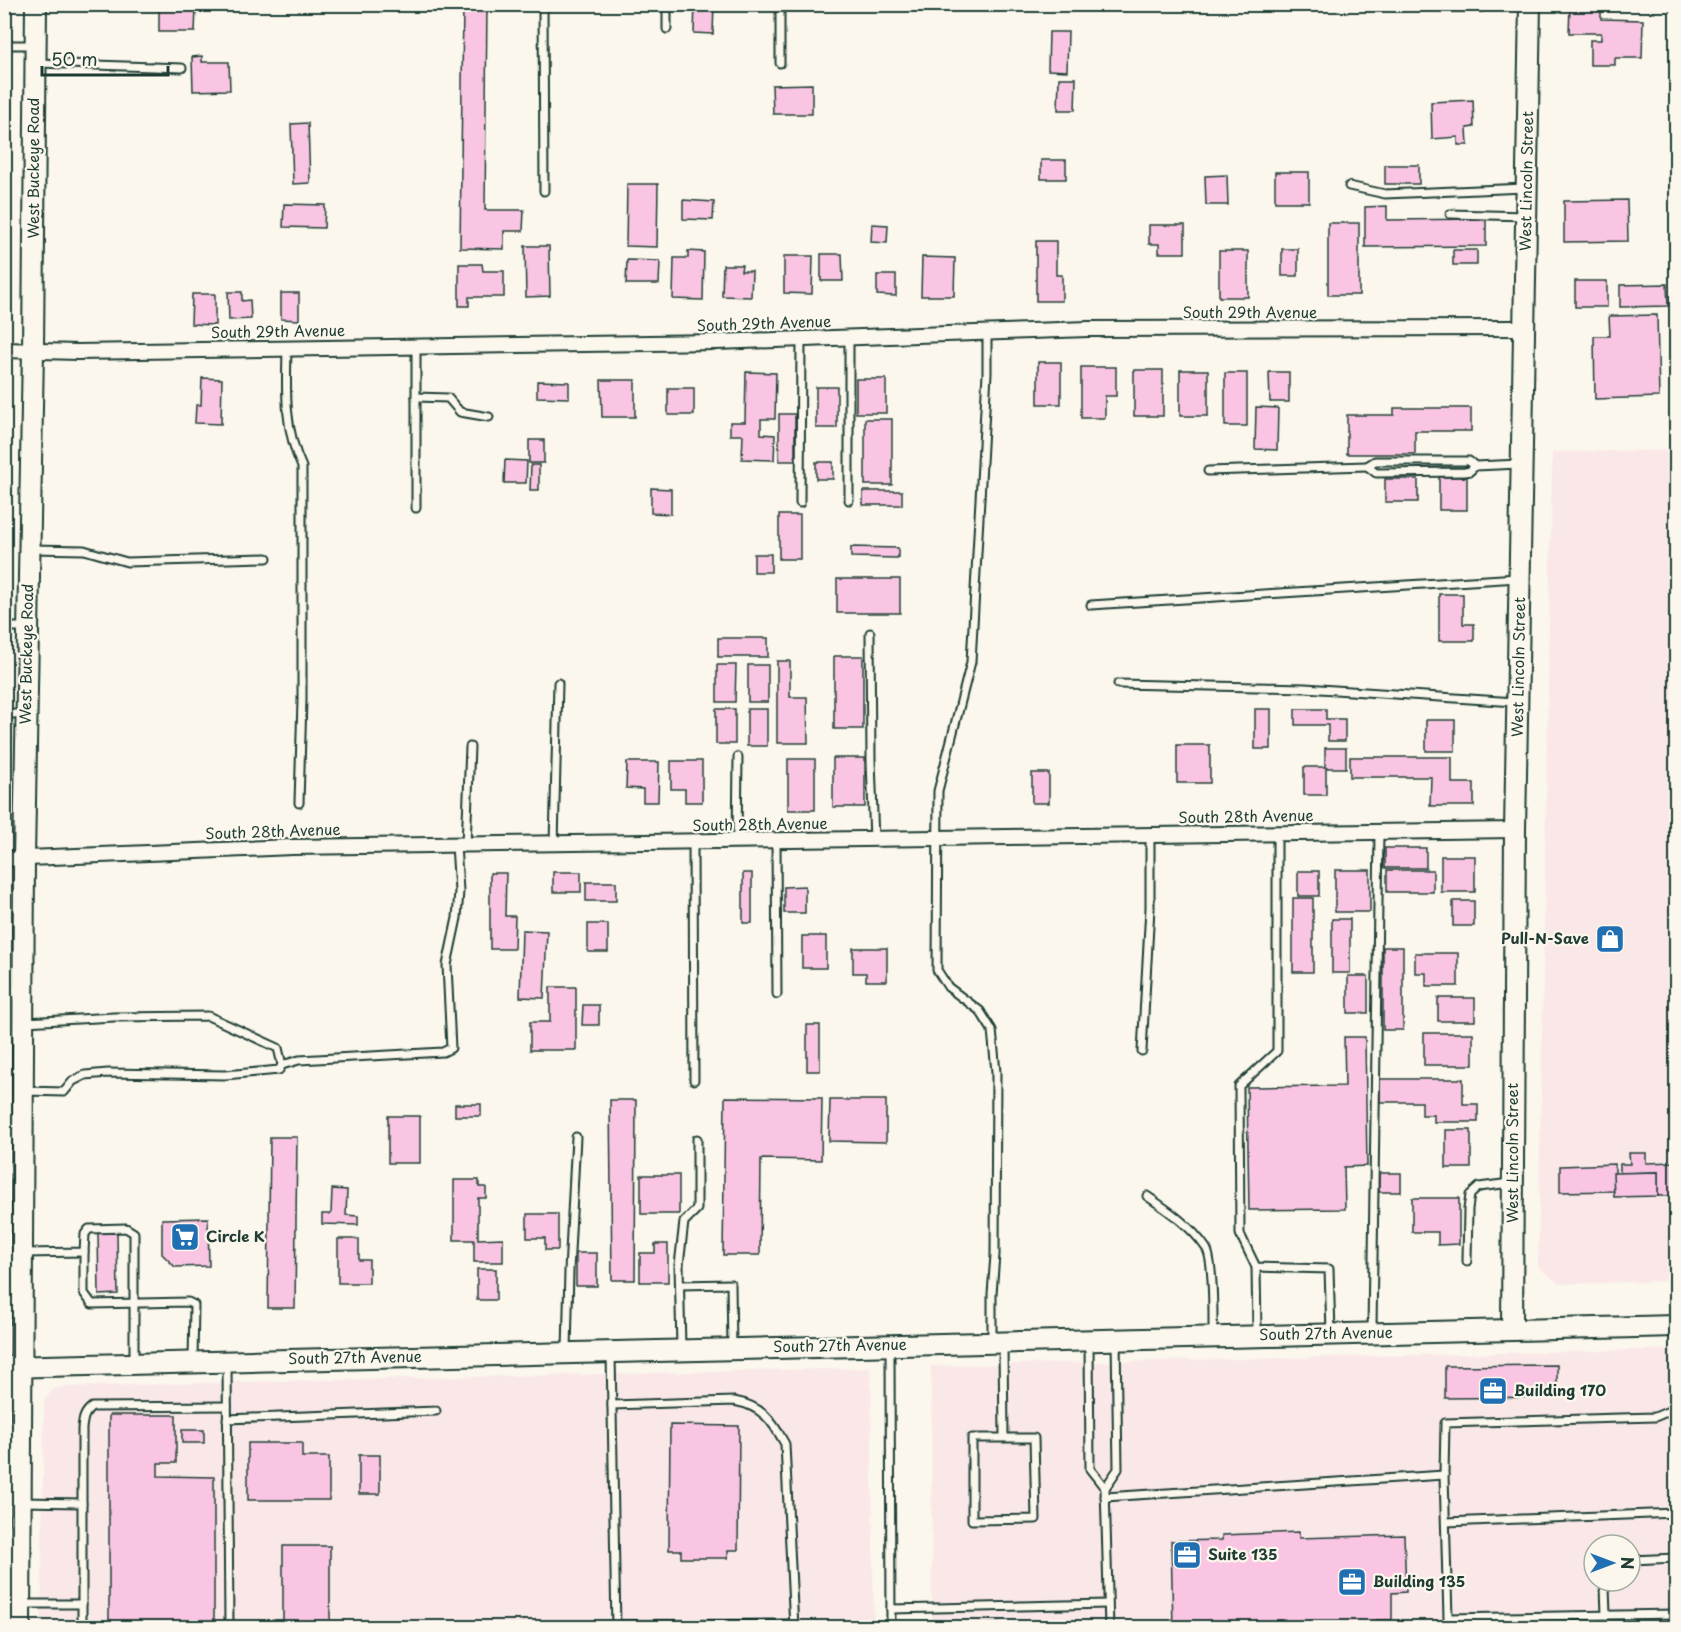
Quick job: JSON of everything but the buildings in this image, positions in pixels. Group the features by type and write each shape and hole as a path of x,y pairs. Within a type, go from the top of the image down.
{"main road":[{"name":"West Buckeye Road","path":"20,1628 20,1502 13,1366 21,1253 23,1022 14,990 14,859 26,714 33,350 36,4"},
{"name":"West Lincoln Street","path":"1512,1329 1515,830 1530,4"},
{"name":"South 27th Avenue","path":"13,1366 1677,1326"}],"street":[{"name":"South 29th Avenue","path":"4,350 78,352 287,349 849,338 1088,329 1525,328"},
{"name":"South 28th Avenue","path":"14,859 292,847 1515,830"}],"lane":[{"path":"543,4 544,191"},
{"path":"667,30 668,4"},
{"path":"780,4 780,63"},
{"path":"4,45 35,54 182,68"},
{"path":"1349,186 1393,194 1527,188"},
{"path":"1450,214 1527,216"},
{"path":"987,333 987,383 971,662 938,791 937,970 948,987 981,1011 992,1030 996,1071 995,1255 992,1294 998,1342 1004,1438"},
{"path":"849,338 849,500"},
{"path":"800,503 801,339"},
{"path":"416,346 416,508"},
{"path":"287,349 286,411 294,449 302,467 302,700 299,803"},
{"path":"416,397 448,398 460,412 489,417"},
{"path":"1208,471 1367,466 1374,461 1469,460 1475,466"},
{"path":"1367,466 1376,473 1465,472 1475,466 1522,463"},
{"path":"29,549 84,550 127,562 267,558"},
{"path":"1091,605 1520,578"},
{"path":"4,627 28,627"},
{"path":"870,633 874,840"},
{"path":"554,844 558,683"},
{"path":"1118,684 1305,688 1518,703"},
{"path":"4,714 26,714"},
{"path":"22,1091 64,1092 73,1081 85,1075 108,1073 225,1076 279,1070 282,1065 299,1060 443,1052 451,1048 447,965 457,918 470,747"},
{"path":"737,842 738,757"},
{"path":"1372,1333 1379,832"},
{"path":"1257,1335 1256,1267 1240,1234 1239,1086 1277,1051 1277,833"},
{"path":"1142,1051 1150,908 1150,836"},
{"path":"776,841 777,994"},
{"path":"693,843 694,1080"},
{"path":"23,1022 114,1017 208,1016 278,1048 282,1065"},
{"path":"567,1353 568,1271 576,1137"},
{"path":"681,1350 679,1265 684,1222 697,1209 697,1139"},
{"path":"1467,1261 1470,1195 1479,1188 1493,1184 1512,1183"},
{"path":"1147,1196 1185,1223 1208,1250 1213,1336"},
{"path":"134,1363 134,1304 134,1233 126,1228 89,1229 85,1234 84,1252 84,1293 87,1299 92,1304 134,1304 188,1302 194,1305 193,1362"},
{"path":"21,1253 84,1252"},
{"path":"1256,1267 1329,1269 1331,1334"},
{"path":"680,1285 731,1284 732,1348"},
{"path":"1109,1628 1105,1488 1118,1469 1116,1339"},
{"path":"1089,1340 1090,1469 1105,1488"},
{"path":"890,1345 891,1628"},
{"path":"611,1351 616,1626 794,1625 785,1444 774,1424 751,1404 734,1401 612,1405"},
{"path":"227,1361 229,1628"},
{"path":"81,1628 81,1429 86,1412 92,1407 227,1406"},
{"path":"1677,1408 1654,1417 1444,1424 1448,1618 1677,1614"},
{"path":"227,1419 436,1411"},
{"path":"972,1438 1004,1438 1034,1438 1036,1519 972,1520 972,1438"},
{"path":"1105,1497 1444,1475"},
{"path":"20,1502 81,1503"},
{"path":"1446,1522 1677,1513"},
{"path":"1642,1560 1677,1558"},
{"path":"1605,1593 1606,1615"},
{"path":"20,1604 81,1604"},
{"path":"891,1609 1108,1604"}],"shaded area":[{"name":"Pull-N-Save","path":"1676,450 1676,1281 1559,1284 1538,1267 1552,452"},
{"path":"1676,1349 1676,1627 932,1627 931,1366"},
{"path":"871,1368 874,1627 41,1628 44,1402 54,1389 235,1382"}],"place":[{"name":"Pull-N-Save","path":"1610,939"},
{"name":"Circle K","path":"185,1237"},
{"name":"Building 170","path":"1493,1391"},
{"name":"Suite 135","path":"1187,1555"},
{"name":"Building 135","path":"1352,1582"}]}
